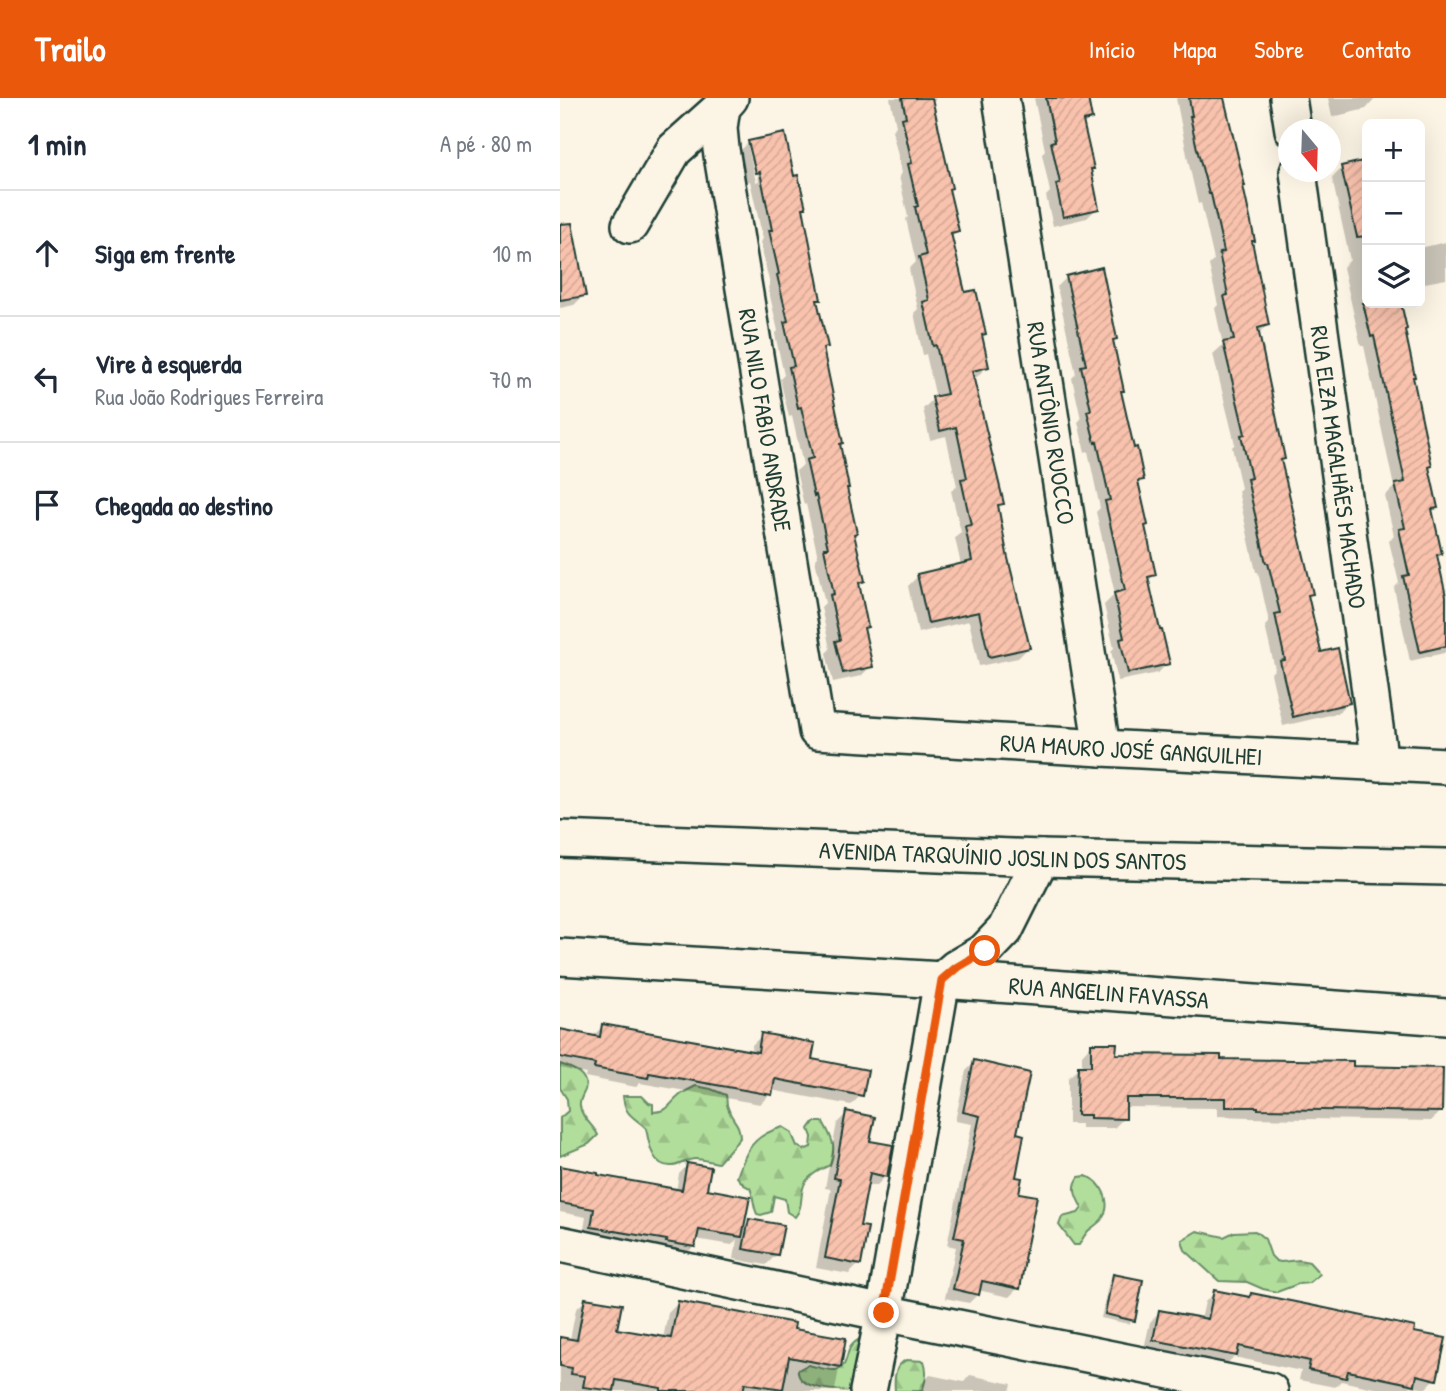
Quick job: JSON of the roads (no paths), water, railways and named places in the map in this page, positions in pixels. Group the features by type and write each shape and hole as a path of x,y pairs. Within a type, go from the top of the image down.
{"street":[{"name":"RUA ANTÔNIO RUOCCO","path":"1001,98 1102,748"},
{"path":"1288,98 1291,119"},
{"path":"630,225 674,150 726,103"},
{"name":"RUA NILO FABIO ANDRADE","path":"726,103 719,128 721,149 817,731"},
{"name":"RUA ELZA MAGALHÃES MACHADO","path":"1299,182 1381,763"},
{"name":"RUA MAURO JOSÉ GANGUILHEI","path":"817,731 1446,766"},
{"name":"AVENIDA TARQUÍNIO JOSLIN DOS SANTOS","path":"560,839 1041,858 1446,867"},
{"path":"868,1391 942,980 956,968 985,951 1005,930 1041,858"},
{"name":"RUA ANGELIN FAVASSA","path":"560,957 942,980 1446,1017"},
{"path":"560,1244 1270,1391"}]}
